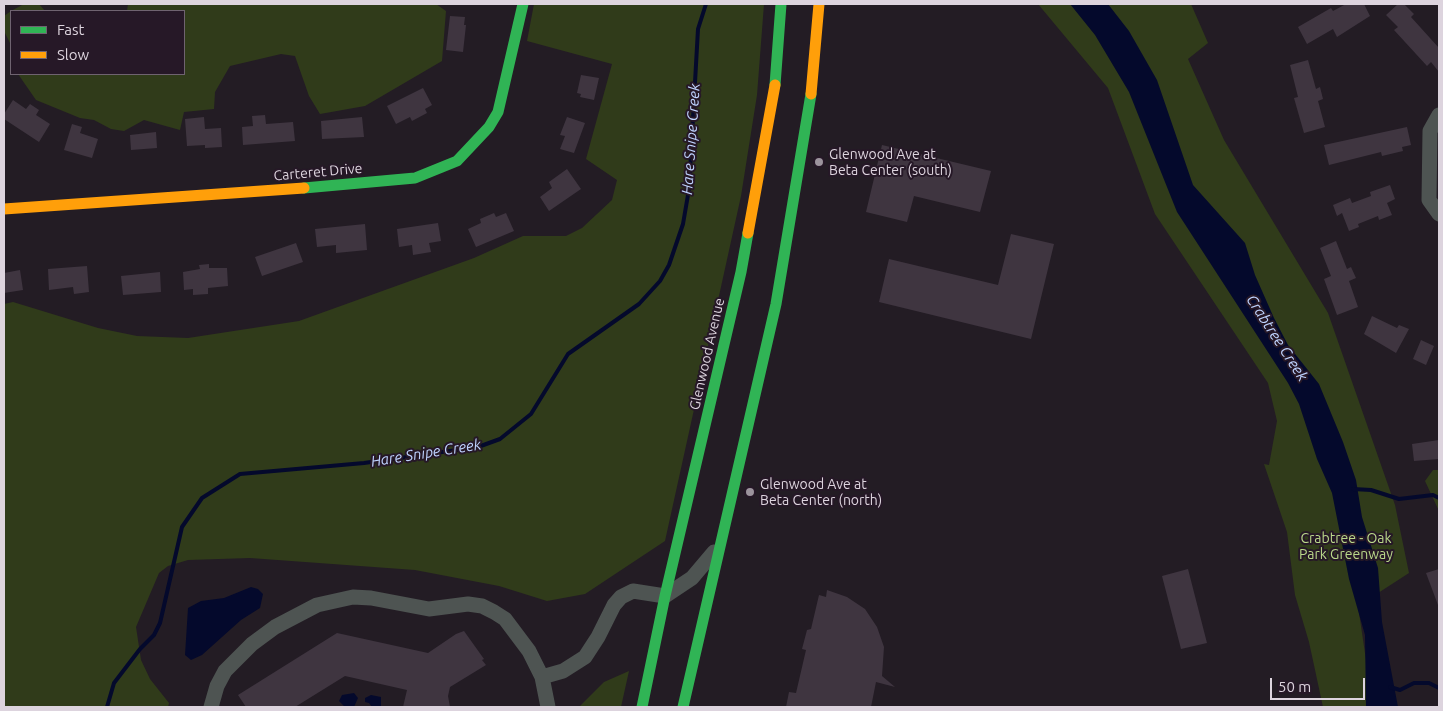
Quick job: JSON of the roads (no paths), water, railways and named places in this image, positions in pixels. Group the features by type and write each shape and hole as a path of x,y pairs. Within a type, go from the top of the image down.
{"main road":[{"name":"Carteret Drive","path":"8,206 250,193 382,182 414,178 441,169 457,161 474,145 498,112 523,4"},
{"name":"Glenwood Avenue","path":"642,707 665,596 741,272 777,72 781,4"},
{"path":"683,707 776,304 807,130 817,48 819,4"}],"street":[{"path":"1439,115 1430,132 1430,200 1439,214"},
{"path":"542,677 563,671 586,657 614,605 621,597 633,591 665,596 692,578 719,547"},
{"path":"211,707 217,686 225,671 252,644 275,627 317,605 353,597 371,598 430,609 468,604 482,606 505,619 517,632 542,677 548,707"}],"water":[{"name":"Crabtree Creek","path":"1070,4 1108,4 1129,31 1157,80 1193,185 1245,243 1255,275 1288,345 1319,384 1343,442 1356,480 1362,517 1378,568 1382,622 1398,707 1366,707 1365,635 1349,579 1332,493 1317,459 1299,404 1288,383 1177,212 1129,92 1095,35"},
{"path":"251,587 258,589 263,594 260,608 241,620 202,655 191,660 185,655 188,608 201,601 224,598"},
{"path":"354,693 358,698 354,707 345,707 339,701 342,695"},
{"path":"371,695 381,697 381,707 372,707 369,703 365,702 365,698"}],"waterway":[{"name":"Hare Snipe Creek","path":"107,707 114,683 140,649 154,635 160,623 182,527 202,498 240,474 364,463 478,447 500,439 531,414 568,354 639,304 660,281 669,265 683,224 689,189 698,29 706,4"},
{"path":"1353,489 1371,490 1399,499 1433,495 1439,498"},
{"path":"1390,687 1400,690 1414,683 1429,683 1439,688"}],"place":[{"name":"Glenwood Ave at Beta Center (south)","path":"819,162"},
{"name":"Glenwood Ave at Beta Center (north)","path":"750,492"}],"park label":[{"name":"Crabtree - Oak Park Greenway","path":"1346,546"}]}
